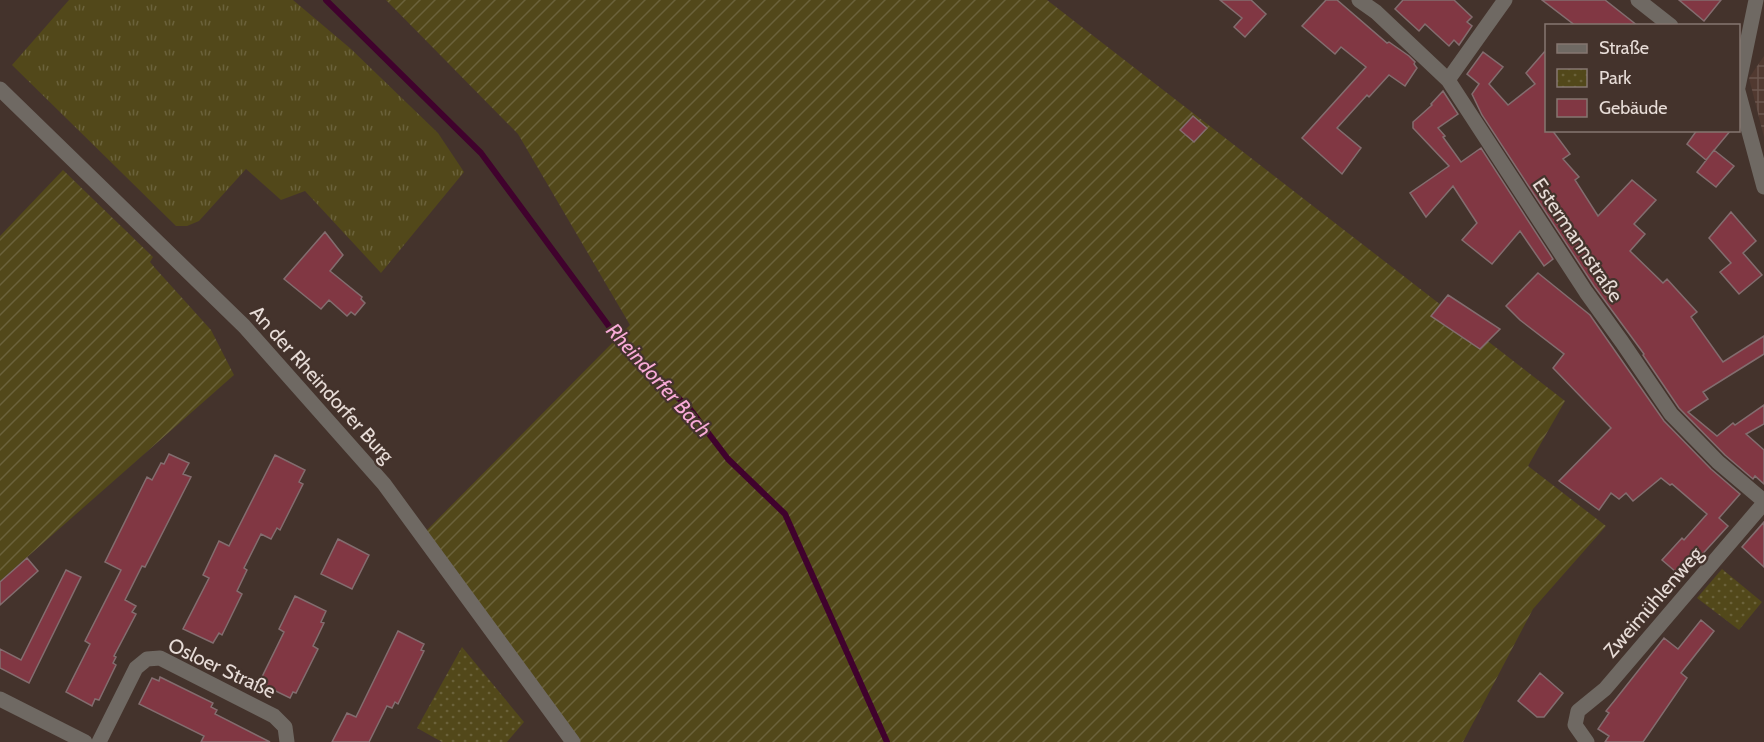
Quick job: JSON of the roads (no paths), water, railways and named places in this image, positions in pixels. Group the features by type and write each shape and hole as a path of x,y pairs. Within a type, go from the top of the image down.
{"street":[{"name":"Estermannstraße","path":"1359,0 1376,12 1448,80 1586,292 1671,414 1718,462 1764,502"},
{"path":"1448,80 1505,0"},
{"path":"1638,0 1668,24"},
{"path":"1740,79 1756,0"},
{"name":"An der Rheindorfer Burg","path":"0,88 244,326 384,484 573,742"},
{"path":"1740,97 1764,187"},
{"name":"Zweimühlenweg","path":"1587,742 1575,725 1578,711 1605,689 1764,502"},
{"name":"Osloer Straße","path":"99,742 136,668 147,659 160,658 274,716 285,727 287,742"},
{"path":"0,699 85,742"}],"waterway":[{"name":"Rheindorfer Bach","path":"326,0 481,153 625,348 690,409 728,459 785,514 887,742"}]}
